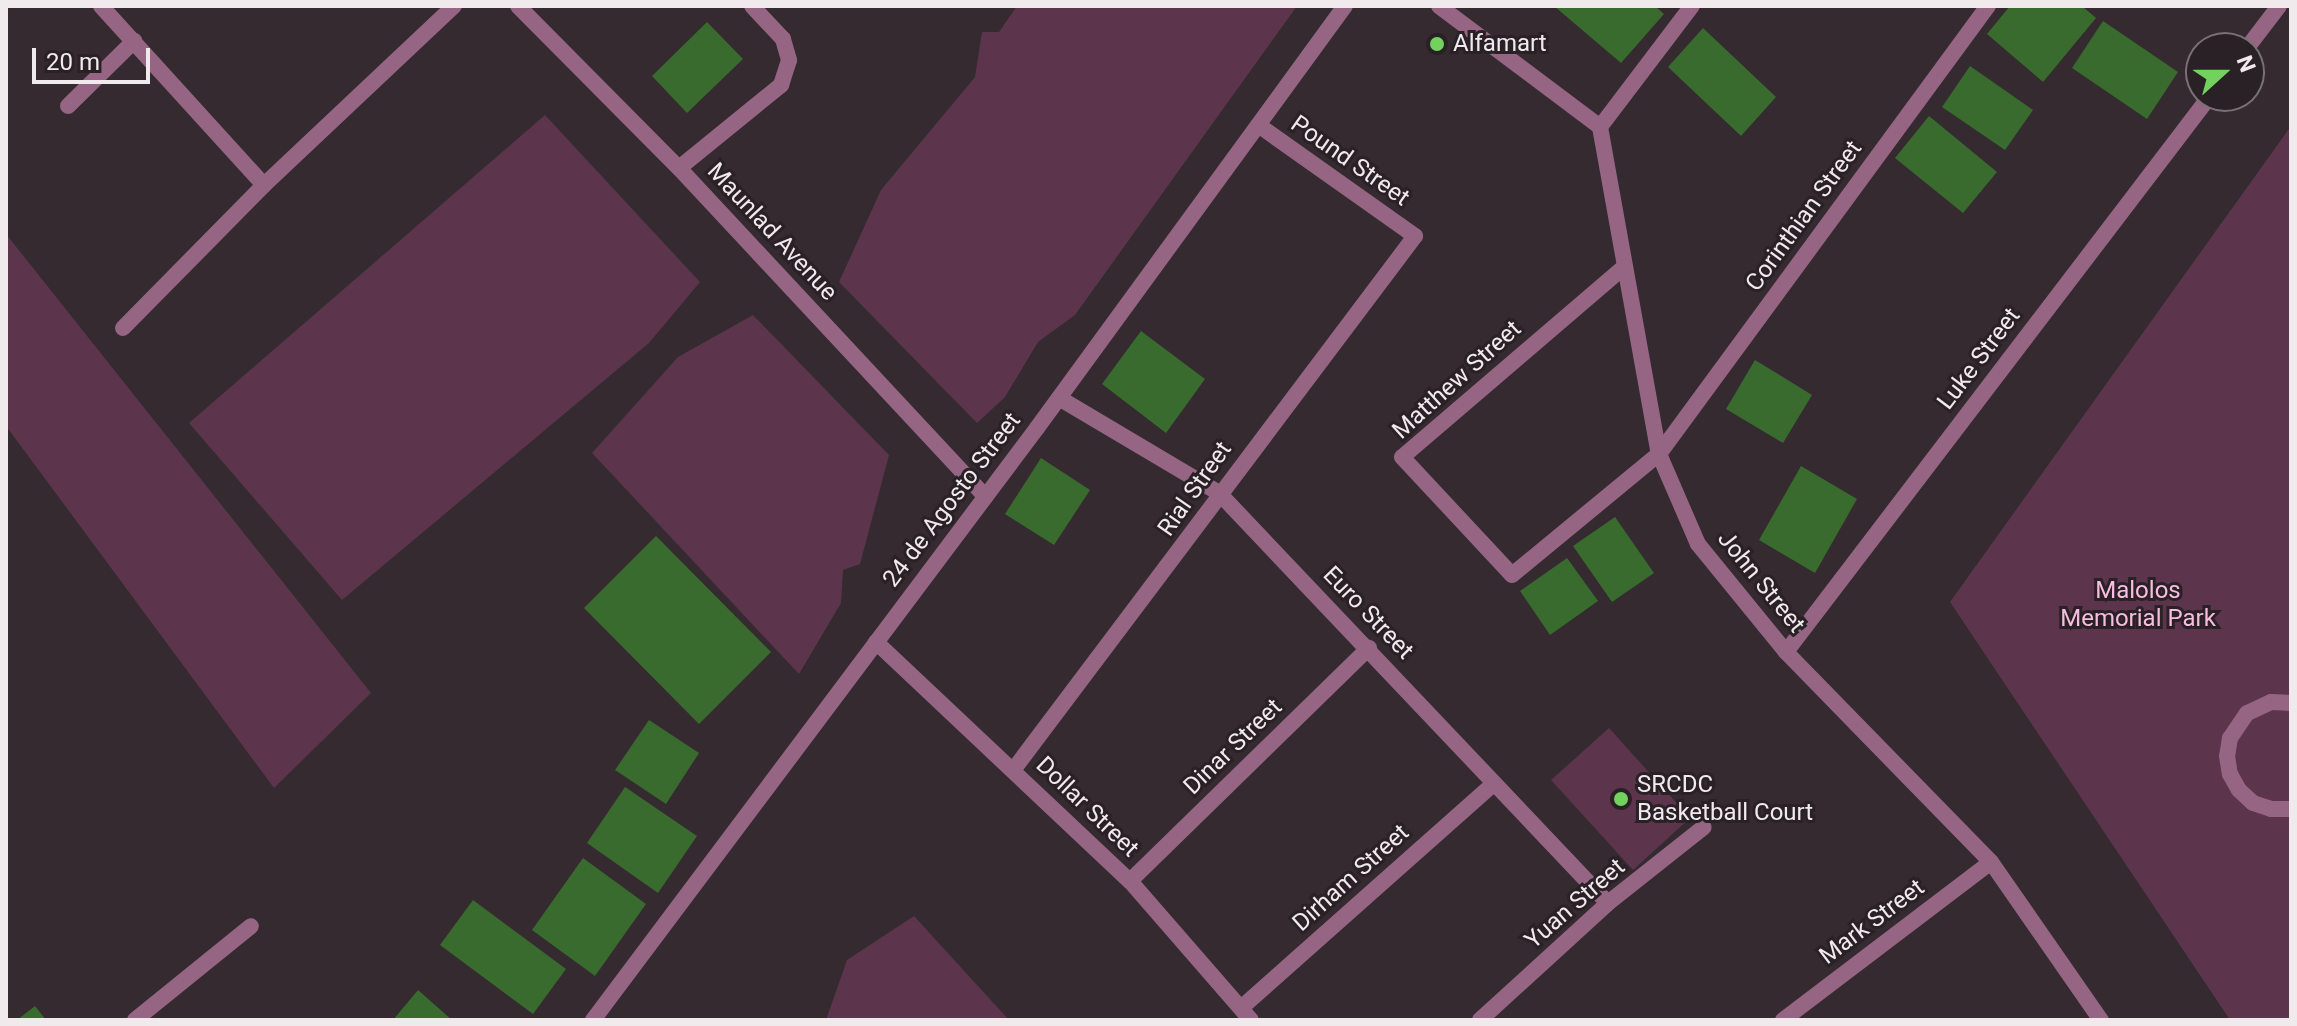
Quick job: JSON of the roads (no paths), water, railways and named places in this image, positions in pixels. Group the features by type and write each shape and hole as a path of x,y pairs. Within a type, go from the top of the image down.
{"street":[{"path":"101,6 264,185"},
{"path":"123,328 264,185 454,6"},
{"name":"Maunlad Avenue","path":"518,6 679,168 985,496"},
{"path":"679,168 781,85 789,60 783,39 752,6"},
{"name":"24 de Agosto Street","path":"593,1020 1059,398 1345,6"},
{"path":"1439,6 1600,127 1692,6"},
{"name":"Corinthian Street","path":"1659,454 1988,6"},
{"path":"2259,32 2279,6"},
{"path":"68,106 134,41"},
{"name":"Luke Street","path":"1786,652 2198,112"},
{"name":"Pound Street","path":"1258,125 1415,236"},
{"name":"John Street","path":"1600,127 1659,454 1698,544 1786,652 1991,862 2101,1020"},
{"name":"Rial Street","path":"1014,769 1415,236"},
{"name":"Matthew Street","path":"1624,267 1402,457 1512,575 1659,454"},
{"name":"Euro Street","path":"1059,398 1219,493 1608,903"},
{"name":"Dollar Street","path":"876,642 1130,881 1246,1014"},
{"name":"Dinar Street","path":"1130,881 1369,648"},
{"path":"2291,703 2271,702 2247,713 2230,738 2227,756 2230,774 2239,790 2253,803 2271,809 2291,809"},
{"name":"Dirham Street","path":"1246,1014 1493,784"},
{"name":"Yuan Street","path":"1480,1020 1608,903 1704,827"},
{"name":"Mark Street","path":"1783,1020 1991,862"},
{"path":"135,1020 251,926"}],"place":[{"name":"Alfamart","path":"1437,44"},
{"name":"SRCDC Basketball Court","path":"1621,799"}],"park label":[{"name":"Malolos Memorial Park","path":"2138,605"}]}
